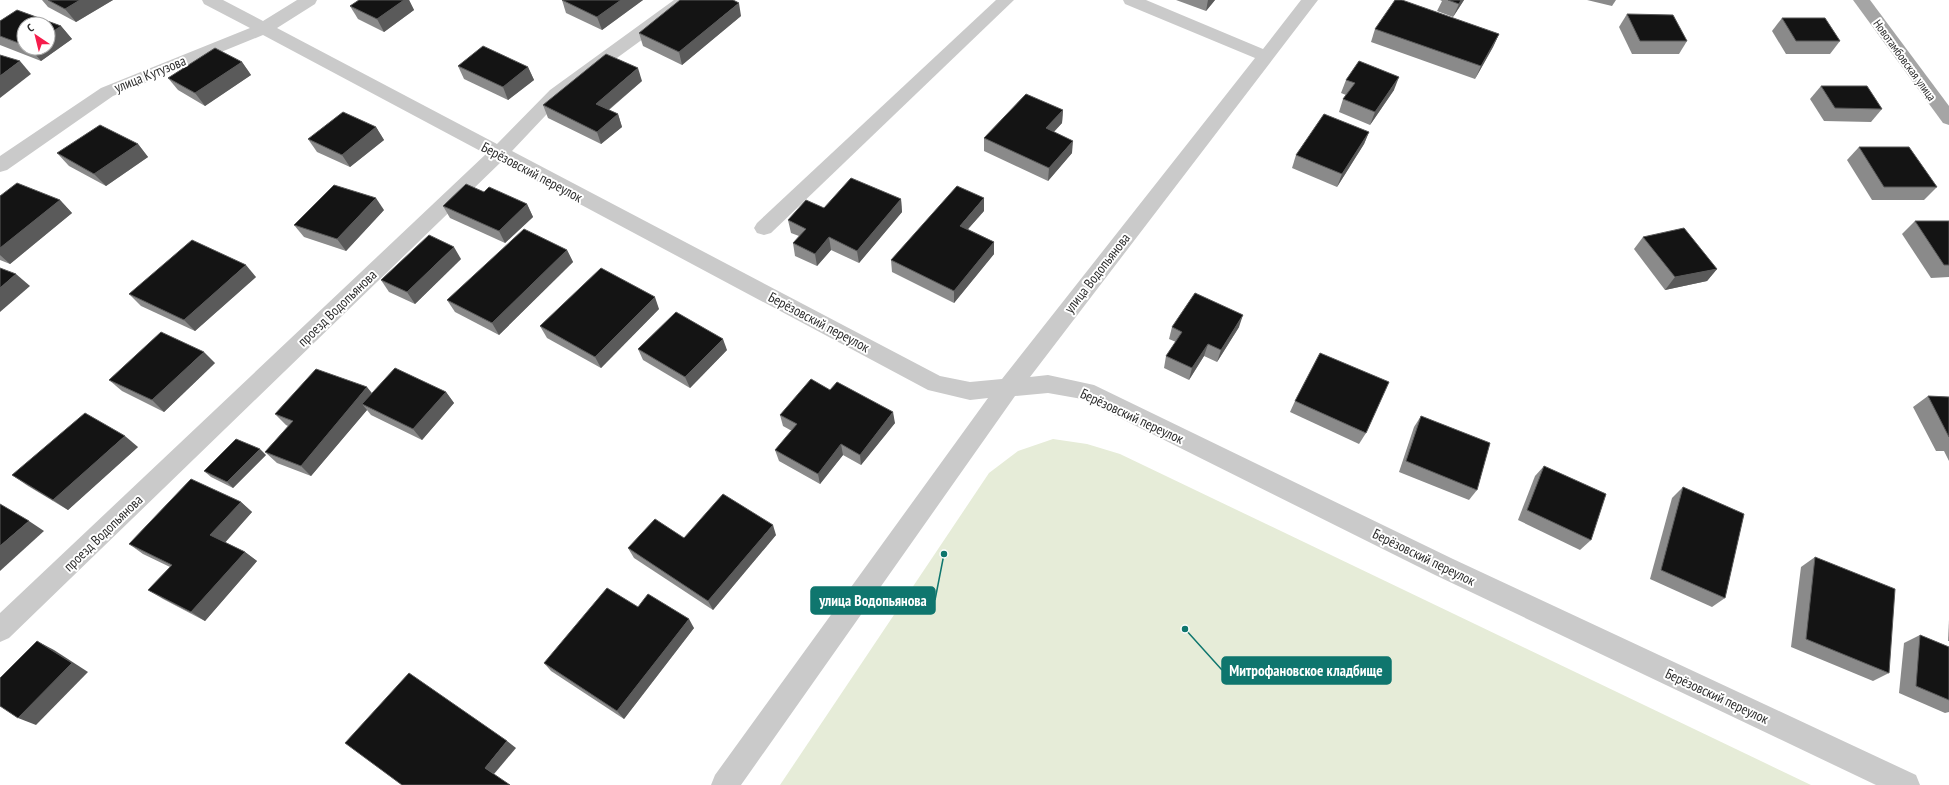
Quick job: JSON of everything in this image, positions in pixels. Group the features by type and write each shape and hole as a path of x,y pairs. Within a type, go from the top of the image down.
{"main road":[{"name":"Новотамбовская улица","path":"1861,0 1949,119"}],"street":[{"name":"Берёзовский переулок","path":"210,0 498,154 936,384 970,390 1048,384 1086,391 1437,564 1906,785"},
{"name":"улица Кутузова","path":"0,165 107,92 263,29 309,0"},
{"name":"проезд Водопьянова","path":"0,630 498,154 556,94 685,0"},
{"path":"764,228 1006,0"},
{"path":"1131,0 1265,56"},
{"name":"улица Водопьянова","path":"725,785 1009,387 1310,0"}],"green space":[{"path":"1053,439 1087,444 1120,454 1811,785 780,785 989,473 1018,451"}],"building":[{"path":"48,0 80,0 65,9"},
{"path":"359,0 404,0 377,19 350,6"},
{"path":"562,0 621,0 597,17"},
{"path":"680,0 733,0 739,3 679,52 639,33"},
{"path":"1395,0 1402,0 1499,34 1481,66 1375,29"},
{"path":"1448,0 1461,0 1459,4"},
{"path":"17,10 34,16 16,16 16,42 0,36 0,21"},
{"path":"1627,14 1673,15 1687,41 1640,41"},
{"path":"1782,18 1825,18 1840,41 1796,41"},
{"path":"56,24 61,26 56,29"},
{"path":"483,46 528,67 503,87 458,66"},
{"path":"215,48 242,62 195,93 168,78"},
{"path":"606,54 638,68 596,104 618,114 597,132 543,105"},
{"path":"0,55 20,61 0,76"},
{"path":"1359,61 1399,77 1375,112 1343,99 1355,83 1346,80"},
{"path":"1821,86 1867,86 1882,109 1835,108"},
{"path":"1026,94 1063,110 1046,128 1073,141 1049,168 984,138"},
{"path":"343,112 376,127 342,155 308,139"},
{"path":"1324,114 1369,132 1342,174 1296,155"},
{"path":"100,125 138,144 94,174 57,153"},
{"path":"1859,147 1909,147 1937,187 1884,187"},
{"path":"851,178 901,199 857,251 829,237 815,254 793,243 806,229 788,220 806,200 824,208"},
{"path":"17,183 60,200 0,248 0,196"},
{"path":"466,184 484,192 489,187 527,204 499,231 443,206"},
{"path":"334,185 376,198 337,239 294,225"},
{"path":"957,186 984,198 960,226 994,242 954,291 891,260"},
{"path":"1915,221 1949,221 1949,265 1944,265"},
{"path":"1684,228 1717,269 1675,277 1643,237"},
{"path":"524,229 567,250 492,323 447,300"},
{"path":"429,235 454,247 407,292 381,280"},
{"path":"192,240 246,265 184,320 129,294"},
{"path":"0,268 16,274 0,288"},
{"path":"601,268 655,297 595,357 540,326"},
{"path":"1195,293 1243,315 1221,350 1208,344 1192,368 1166,356 1182,332 1172,327"},
{"path":"676,312 723,339 685,377 638,349"},
{"path":"161,332 204,352 152,400 109,380"},
{"path":"1320,353 1389,382 1366,433 1295,401"},
{"path":"395,368 446,392 413,429 362,404"},
{"path":"316,369 367,387 301,466 265,452 293,421 275,414"},
{"path":"811,379 830,390 837,382 893,412 860,455 841,444 818,474 775,450 797,424 780,415"},
{"path":"1928,396 1949,397 1949,437"},
{"path":"85,413 125,436 53,500 12,475"},
{"path":"1421,416 1490,443 1477,490 1406,461"},
{"path":"236,439 260,449 227,482 204,471"},
{"path":"1544,466 1606,494 1591,540 1527,510"},
{"path":"191,479 241,502 210,535 245,552 191,612 148,590 172,565 129,544"},
{"path":"1683,487 1744,514 1725,598 1661,570"},
{"path":"723,494 773,525 708,601 628,548 655,519 684,538"},
{"path":"0,504 29,521 0,546"},
{"path":"1815,557 1895,589 1889,673 1806,639"},
{"path":"607,588 638,607 648,594 689,619 617,711 544,663"},
{"path":"1920,635 1949,647 1949,700 1916,686"},
{"path":"37,641 72,663 18,718 0,706 0,678"},
{"path":"409,673 507,741 485,768 510,785 402,785 345,743"}],"place":[{"name":"улица Водопьянова","path":"944,554"},
{"name":"Митрофановское кладбище","path":"1185,629"}]}
